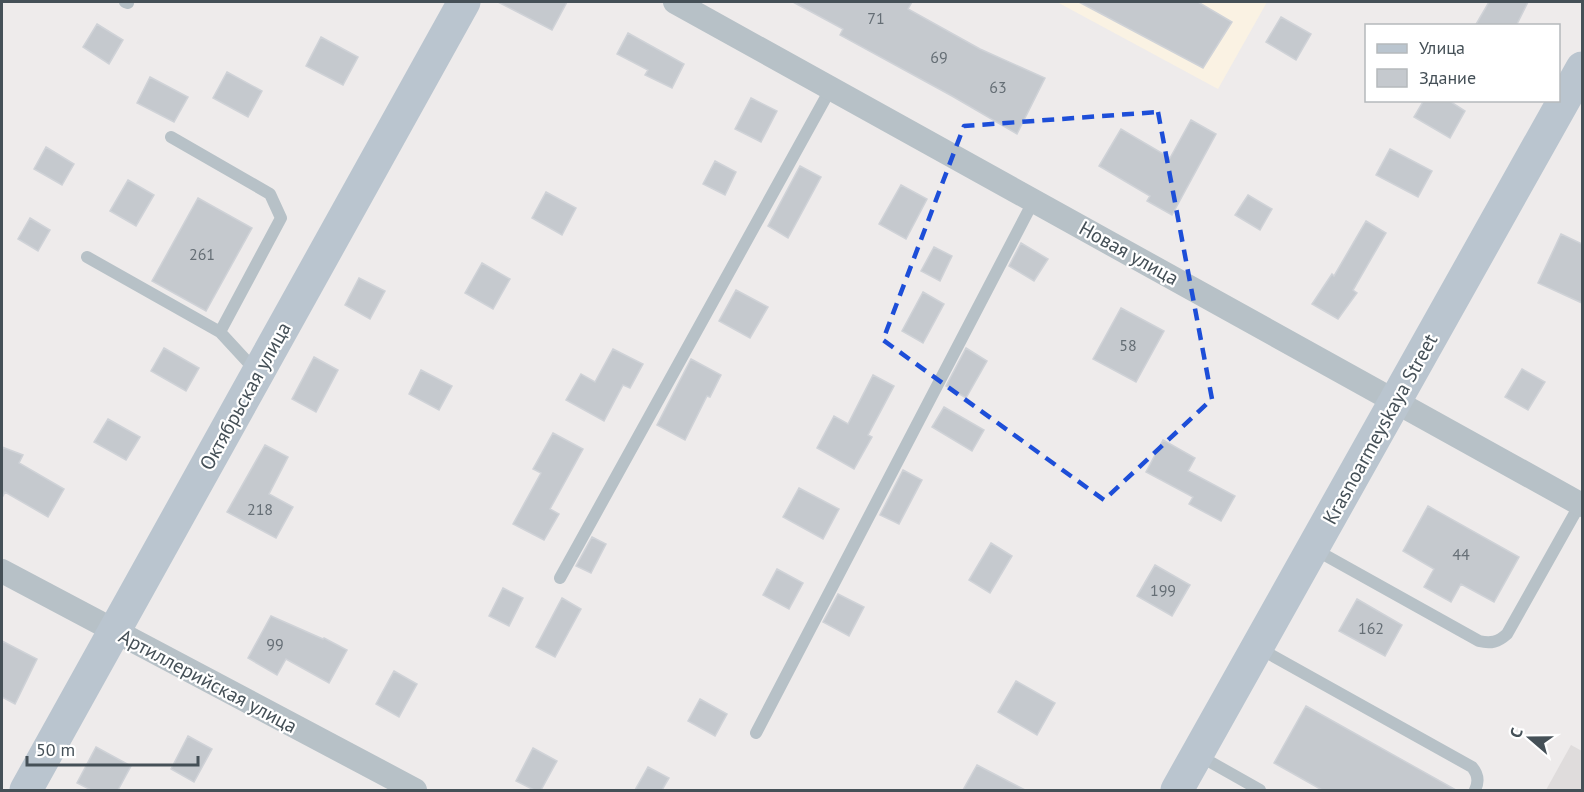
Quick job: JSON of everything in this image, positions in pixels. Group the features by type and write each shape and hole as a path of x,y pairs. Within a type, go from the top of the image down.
{"main road":[{"name":"Октябрьская улица","path":"26,790 464,2"},
{"name":"Krasnoarmeyskaya Street","path":"1190,774 1257,647 1582,68"}],"street":[{"name":"Новая улица","path":"675,2 1581,504"},
{"name":"Артиллерийская улица","path":"2,571 415,790"}],"lane":[{"path":"560,578 831,88"},
{"path":"171,137 270,194 281,218 220,332"},
{"path":"756,733 1034,201"},
{"path":"87,257 220,332 258,374"},
{"path":"1313,548 1479,641 1493,643 1507,634 1581,504"},
{"path":"1257,647 1472,767 1477,772 1478,783 1475,790"},
{"path":"1190,774 1260,790"}],"highlighted area":[{"path":"1158,112 1212,399 1104,500 883,340 964,126"}],"shaded area":[{"path":"1057,2 1267,2 1218,89"},
{"path":"1571,745 1582,751 1582,790 1546,790"}],"building":[{"path":"498,2 567,2 552,30"},
{"path":"793,2 912,2 908,9 980,49 1045,78 1017,134 840,35 843,29"},
{"path":"1079,2 1198,2 1232,22 1203,68"},
{"path":"1489,2 1528,2 1517,24 1476,24"},
{"path":"1281,17 1311,34 1296,60 1266,42"},
{"path":"97,24 123,40 109,64 83,47"},
{"path":"628,33 684,64 672,88 645,75 648,70 617,54"},
{"path":"321,37 358,57 343,85 306,66"},
{"path":"227,72 262,91 248,117 213,98"},
{"path":"150,77 188,97 174,122 137,103"},
{"path":"751,98 777,111 761,142 735,129"},
{"path":"1423,102 1451,102 1465,111 1450,138 1414,117"},
{"path":"1191,120 1216,134 1172,215 1147,201 1150,196 1099,166 1121,129 1170,158"},
{"path":"46,147 74,164 62,185 34,169"},
{"path":"1390,149 1432,171 1418,197 1376,175"},
{"path":"715,161 736,172 725,195 703,184"},
{"path":"800,166 821,177 788,238 768,226"},
{"path":"128,180 154,195 136,226 110,211"},
{"path":"901,185 927,199 906,239 879,224"},
{"path":"546,192 576,208 562,235 532,218"},
{"path":"1248,195 1272,209 1260,230 1235,215"},
{"path":"198,198 252,228 206,311 152,281"},
{"path":"30,218 50,230 38,251 18,239"},
{"path":"1366,221 1386,233 1353,290 1357,293 1338,319 1312,304 1332,274 1334,276"},
{"path":"1561,234 1582,244 1582,303 1538,283"},
{"path":"1021,243 1048,259 1034,281 1009,266"},
{"path":"934,247 952,256 940,281 921,271"},
{"path":"482,263 510,279 493,309 465,293"},
{"path":"359,278 385,291 370,319 345,305"},
{"path":"736,290 768,307 750,338 719,321"},
{"path":"923,292 944,304 923,343 902,331"},
{"path":"1121,308 1164,331 1136,382 1093,359"},
{"path":"164,348 199,368 186,391 151,371"},
{"path":"966,348 987,361 966,398 946,386"},
{"path":"613,349 643,364 630,388 623,385 604,421 566,400 581,374 595,382"},
{"path":"314,357 338,370 316,412 292,399"},
{"path":"691,359 721,375 710,397 707,396 685,440 657,425"},
{"path":"1522,369 1545,382 1528,410 1505,397"},
{"path":"421,370 452,386 439,410 409,394"},
{"path":"873,375 894,386 868,435 872,437 854,469 817,448 834,416 848,424"},
{"path":"944,407 984,430 972,451 932,427"},
{"path":"108,419 140,437 126,460 94,442"},
{"path":"553,433 583,449 550,509 559,514 544,540 513,524 541,473 533,469"},
{"path":"1163,440 1195,458 1188,471 1235,496 1221,521 1189,504 1193,497 1146,472"},
{"path":"265,445 288,457 269,494 293,507 276,538 227,512"},
{"path":"2,447 23,455 19,463 64,489 48,517 5,492 2,498"},
{"path":"903,470 922,480 899,524 880,515"},
{"path":"799,488 839,509 823,539 783,517"},
{"path":"1428,506 1519,557 1494,602 1461,584 1451,602 1424,587 1434,569 1403,551"},
{"path":"592,537 606,544 591,573 576,566"},
{"path":"991,543 1012,556 990,593 969,580"},
{"path":"1155,565 1190,585 1172,616 1137,596"},
{"path":"777,569 803,583 789,609 763,595"},
{"path":"503,588 523,598 509,626 489,616"},
{"path":"838,594 864,607 849,636 823,622"},
{"path":"562,598 581,609 555,657 536,647"},
{"path":"1357,599 1402,625 1385,656 1339,631"},
{"path":"271,616 347,650 329,683 286,659 277,675 248,658"},
{"path":"2,641 37,659 15,704 2,697"},
{"path":"394,671 417,684 399,717 376,704"},
{"path":"1016,681 1055,703 1037,735 998,712"},
{"path":"700,699 727,714 715,736 688,721"},
{"path":"1306,706 1456,790 1322,790 1274,763"},
{"path":"188,736 212,749 194,782 171,769"},
{"path":"96,747 131,766 118,790 91,790 77,783"},
{"path":"533,748 557,761 541,790 534,790 516,781"},
{"path":"977,765 1025,790 963,790"},
{"path":"648,767 669,778 662,790 635,790"}]}
